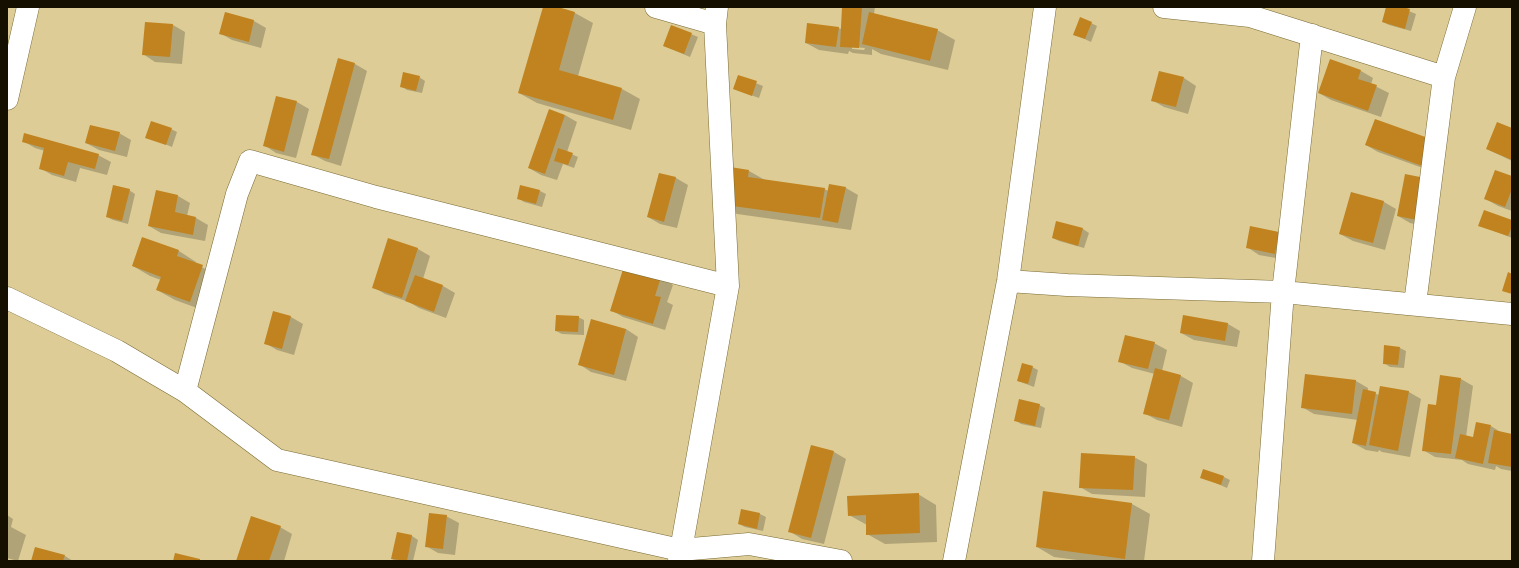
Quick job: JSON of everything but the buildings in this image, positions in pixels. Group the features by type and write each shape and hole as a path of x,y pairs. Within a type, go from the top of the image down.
{"street":[{"path":"7,99 28,7"},
{"path":"656,7 716,15 728,286 680,555"},
{"path":"954,561 1008,281 1045,7"},
{"path":"1164,7 1250,11 1312,35 1444,77"},
{"path":"1415,304 1444,77 1465,7"},
{"path":"1263,561 1283,292 1312,35"},
{"path":"185,391 237,194 250,161 376,197 728,286"},
{"path":"1008,281 1067,285 1283,292 1512,314"},
{"path":"7,298 117,351 185,391 277,460 680,555 749,544 841,561"}]}
